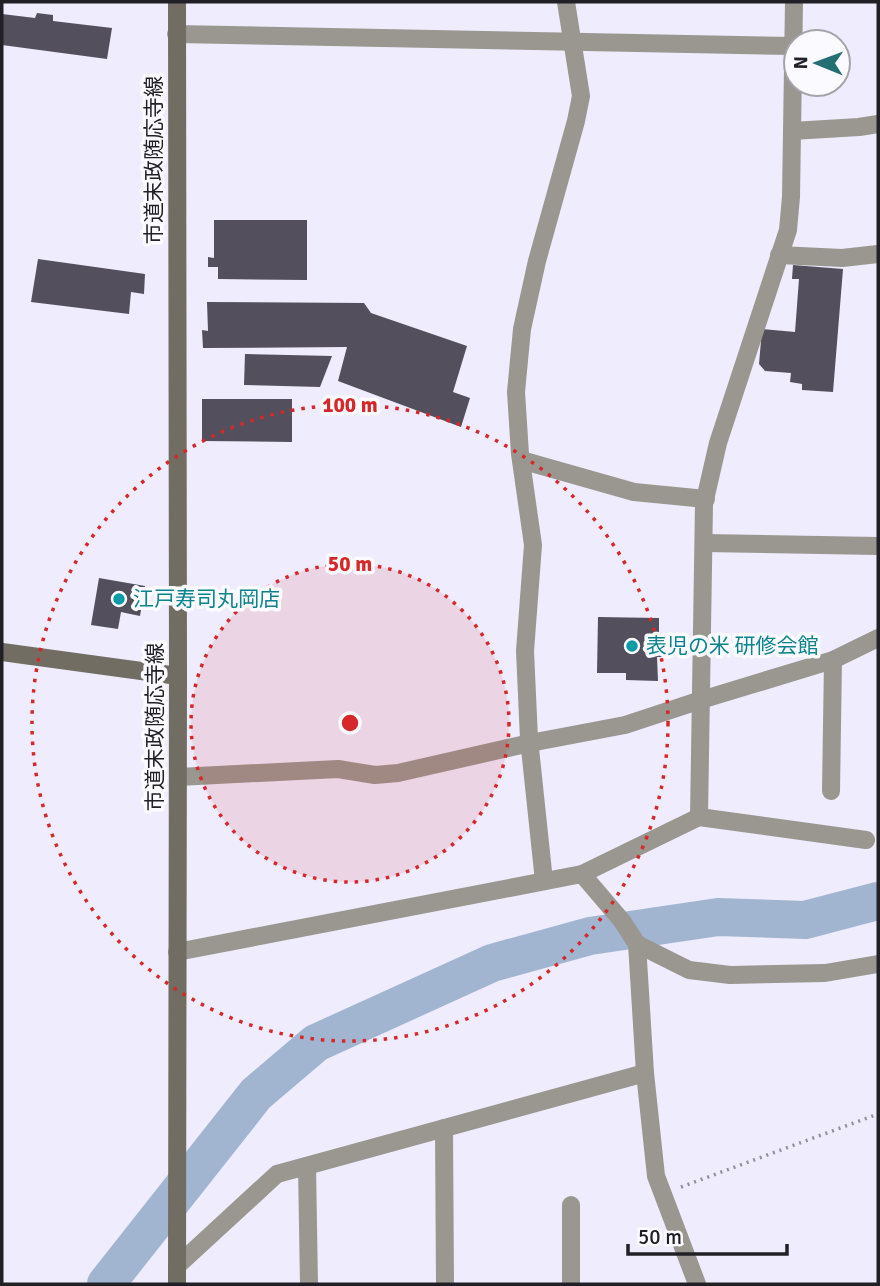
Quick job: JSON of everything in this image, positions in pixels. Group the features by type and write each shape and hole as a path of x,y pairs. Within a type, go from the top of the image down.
{"street":[{"name":"市道末政随応寺線","path":"177,2 177,1275"},
{"path":"544,881 530,744 525,651 533,545 521,460 516,392 522,328 581,96 566,2"},
{"path":"794,2 794,28"},
{"path":"176,34 782,46"},
{"path":"699,817 706,499 718,443 788,230 793,98"},
{"path":"792,131 878,124"},
{"path":"779,256 842,258 878,254"},
{"path":"521,460 634,492 706,499"},
{"path":"704,543 878,546"},
{"path":"178,777 338,769 375,775 398,773 625,725 701,699 833,660 878,638"},
{"path":"2,652 178,676"},
{"path":"831,791 833,660"},
{"path":"177,952 582,874 699,817 866,840"},
{"path":"582,874 622,921 637,944 645,1073 656,1176 697,1284"},
{"path":"637,944 689,970 730,975 825,973 878,964"},
{"path":"177,1275 277,1174 645,1073"},
{"path":"444,1128 444,1284"},
{"path":"307,1166 309,1284"},
{"path":"571,1205 571,1284"}],"path":[{"path":"663,1194 878,1114"}],"building":[{"path":"37,13 53,15 53,21 112,28 107,59 2,45 2,14 35,18"},
{"path":"214,220 307,220 307,280 218,279 218,267 208,267 208,257 214,258"},
{"path":"38,259 145,274 144,294 131,292 129,314 31,302"},
{"path":"793,265 843,269 833,392 802,390 802,384 790,382 791,373 765,371 759,364 762,329 795,332 799,279 792,279"},
{"path":"207,302 364,303 371,313 467,346 453,392 470,398 461,427 338,381 347,347 203,348 202,330 208,331"},
{"path":"245,354 332,356 320,387 244,385"},
{"path":"202,399 292,399 292,442 202,441"},
{"name":"江戸寿司丸岡店","path":"99,578 145,586 140,616 121,612 118,629 91,625"},
{"name":"表児の米 研修会館","path":"598,617 659,618 659,635 667,634 666,657 657,657 658,681 626,680 626,673 597,673"}],"waterway":[{"path":"106,1284 256,1094 316,1043 492,963 590,936 718,917 805,920 878,901"}],"place":[{"name":"江戸寿司丸岡店","path":"119,599"},
{"name":"表児の米 研修会館","path":"632,646"}]}
